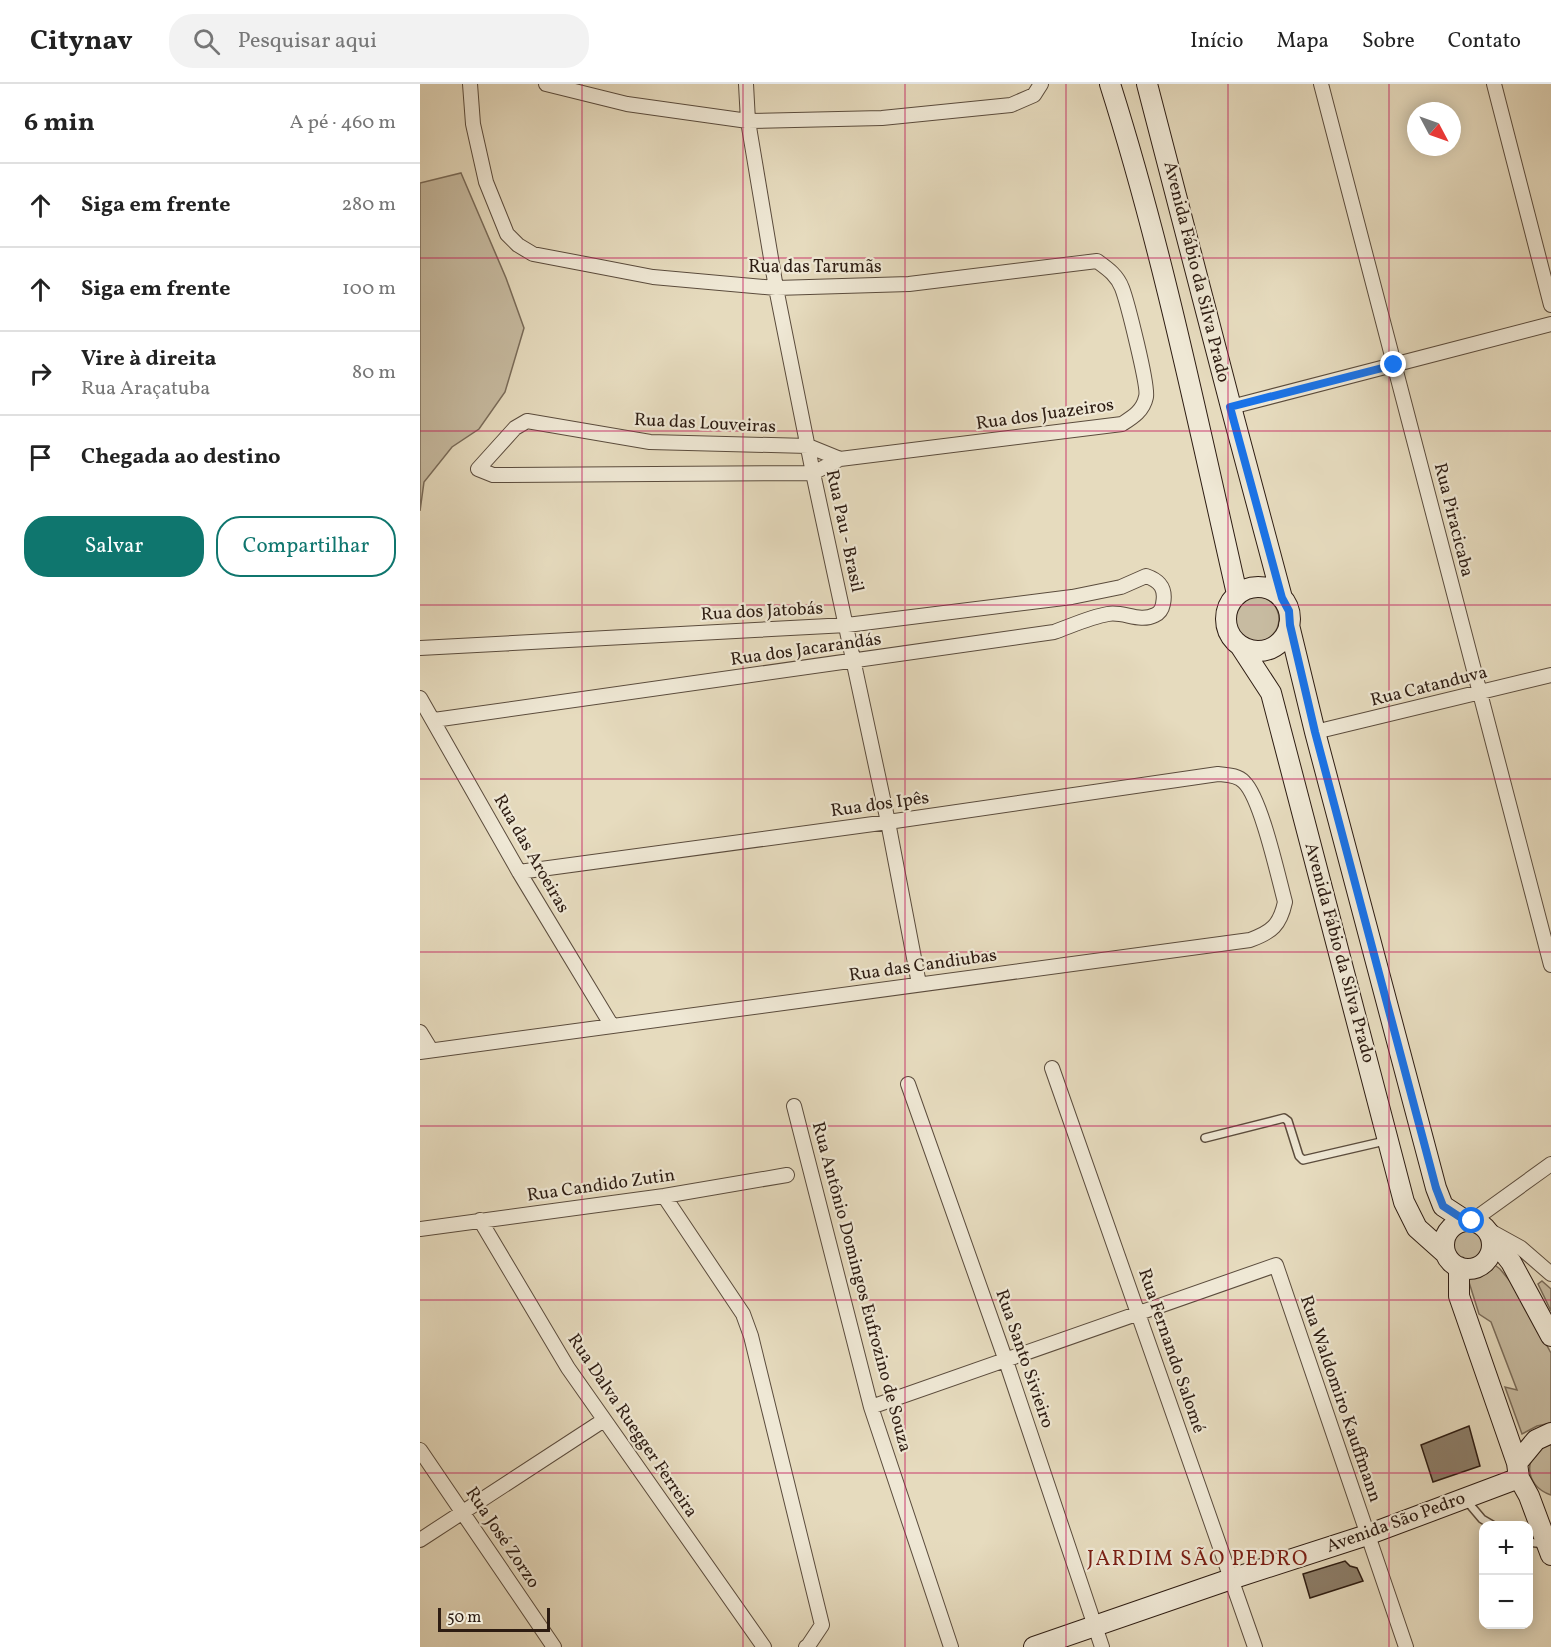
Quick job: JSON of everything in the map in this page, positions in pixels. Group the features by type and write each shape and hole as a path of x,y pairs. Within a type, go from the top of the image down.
{"main road":[{"name":"Avenida Fábio da Silva Prado","path":"1110,84 1133,158 1185,363 1237,594"},
{"name":"Avenida Fábio da Silva Prado","path":"1147,84 1282,598"},
{"path":"1264,587 1282,598 1289,611 1290,625 1284,638 1271,649 1262,651 1251,651 1233,641 1225,622 1230,601 1237,594 1246,589 1264,587"},
{"name":"Avenida Fábio da Silva Prado","path":"1290,625 1315,732 1436,1188 1443,1206 1479,1227 1511,1262 1551,1336"},
{"name":"Avenida Fábio da Silva Prado","path":"1241,647 1271,693 1404,1202 1417,1228 1452,1260"},
{"path":"1452,1260 1475,1268 1488,1258 1492,1243 1479,1227 1459,1222 1448,1231 1444,1245 1452,1260 1459,1296 1529,1496 1542,1547"},
{"path":"1518,1470 1536,1440 1551,1433"},
{"name":"Avenida São Pedro","path":"1034,1647 1367,1535 1464,1499 1518,1470"},
{"path":"1529,1496 1545,1504 1551,1504"}],"street":[{"name":"Rua das Tarumãs","path":"470,84 473,124 486,182 507,234 518,245 533,254 653,277 776,288 909,284 1097,261 1112,272"},
{"path":"546,84 627,104 748,121 882,118 1011,105 1034,95 1041,84"},
{"name":"Rua Pau - Brasil","path":"746,84 748,121 776,288 888,822 919,984"},
{"name":"Rua Piracicaba","path":"1321,84 1551,964"},
{"path":"1494,84 1551,305"},
{"name":"Rua dos Juazeiros","path":"478,469 493,475 813,473 840,459 1122,424 1141,410 1147,396 1122,288 1112,272"},
{"path":"1230,407 1551,324"},
{"name":"Rua das Louveiras","path":"478,469 515,428 527,421 650,442 808,446"},
{"name":"Rua dos Juazeiros","path":"808,446 840,459"},
{"name":"Rua dos Jatobás","path":"420,648 847,625 1072,597 1121,587 1146,576 1155,579 1165,593"},
{"name":"Rua dos Jacarandás","path":"434,720 1054,633 1109,614 1146,618 1157,614 1162,609 1165,593"},
{"name":"Rua Catanduva","path":"1315,732 1551,675"},
{"name":"Rua das Aroeiras","path":"420,698 519,872 612,1026"},
{"name":"Rua dos Ipês","path":"519,872 1218,774 1233,776 1244,782"},
{"name":"Rua das Candiubas","path":"426,1051 1250,940 1273,928 1282,917 1285,902 1257,803 1244,782"},
{"path":"420,1032 426,1051"},
{"name":"Rua Fernando Salomé","path":"1052,1068 1255,1647"},
{"name":"Rua Santo Sivieiro","path":"908,1084 1006,1361 1102,1647"},
{"name":"Rua Antônio Domingos Eufrozino de Souza","path":"794,1106 871,1407 951,1647"},
{"path":"1551,1164 1479,1227 1521,1248 1551,1274"},
{"name":"Rua Candido Zutin","path":"420,1229 664,1196 787,1175"},
{"path":"664,1196 742,1314 751,1336 822,1625 806,1647"},
{"name":"Rua Dalva Ruegger Ferreira","path":"480,1220 568,1368 764,1647"},
{"name":"Rua Waldomiro Kauffmann","path":"1139,1313 1276,1264 1406,1647"},
{"path":"871,1407 1139,1313"},
{"path":"420,1540 604,1420"},
{"name":"Rua José Zorzo","path":"420,1450 554,1647"}],"lane":[{"path":"1205,1138 1284,1118 1288,1121 1299,1156 1303,1160 1388,1141"},
{"path":"1464,1499 1485,1521"}],"shaded area":[{"path":"461,173 506,278 524,328 505,392 479,429 452,447 424,482 420,511 420,183"},
{"path":"1256,596 1272,603 1279,619 1272,635 1256,642 1240,635 1233,619 1240,603"},
{"path":"1467,1230 1478,1234 1482,1245 1478,1256 1467,1260 1456,1256 1452,1245 1456,1234"},
{"path":"1492,1263 1514,1286 1551,1353 1551,1423 1537,1426 1522,1434 1505,1387 1517,1390 1491,1322 1479,1314 1468,1279 1483,1272"},
{"path":"1542,1281 1551,1289 1551,1311 1538,1284"},
{"path":"1551,1444 1551,1495 1542,1491 1535,1484 1530,1469 1535,1454"}],"building":[{"path":"1469,1426 1480,1466 1433,1482 1421,1445"},
{"path":"1345,1561 1357,1568 1363,1581 1310,1598 1303,1574"}],"district":[{"name":"JARDIM SÃO PEDRO","path":"1198,1559"}],"route":[{"path":"1394,365 1230,407 1282,598 1289,611 1290,625 1315,732 1436,1188 1443,1206 1466,1221 1472,1221"}]}
